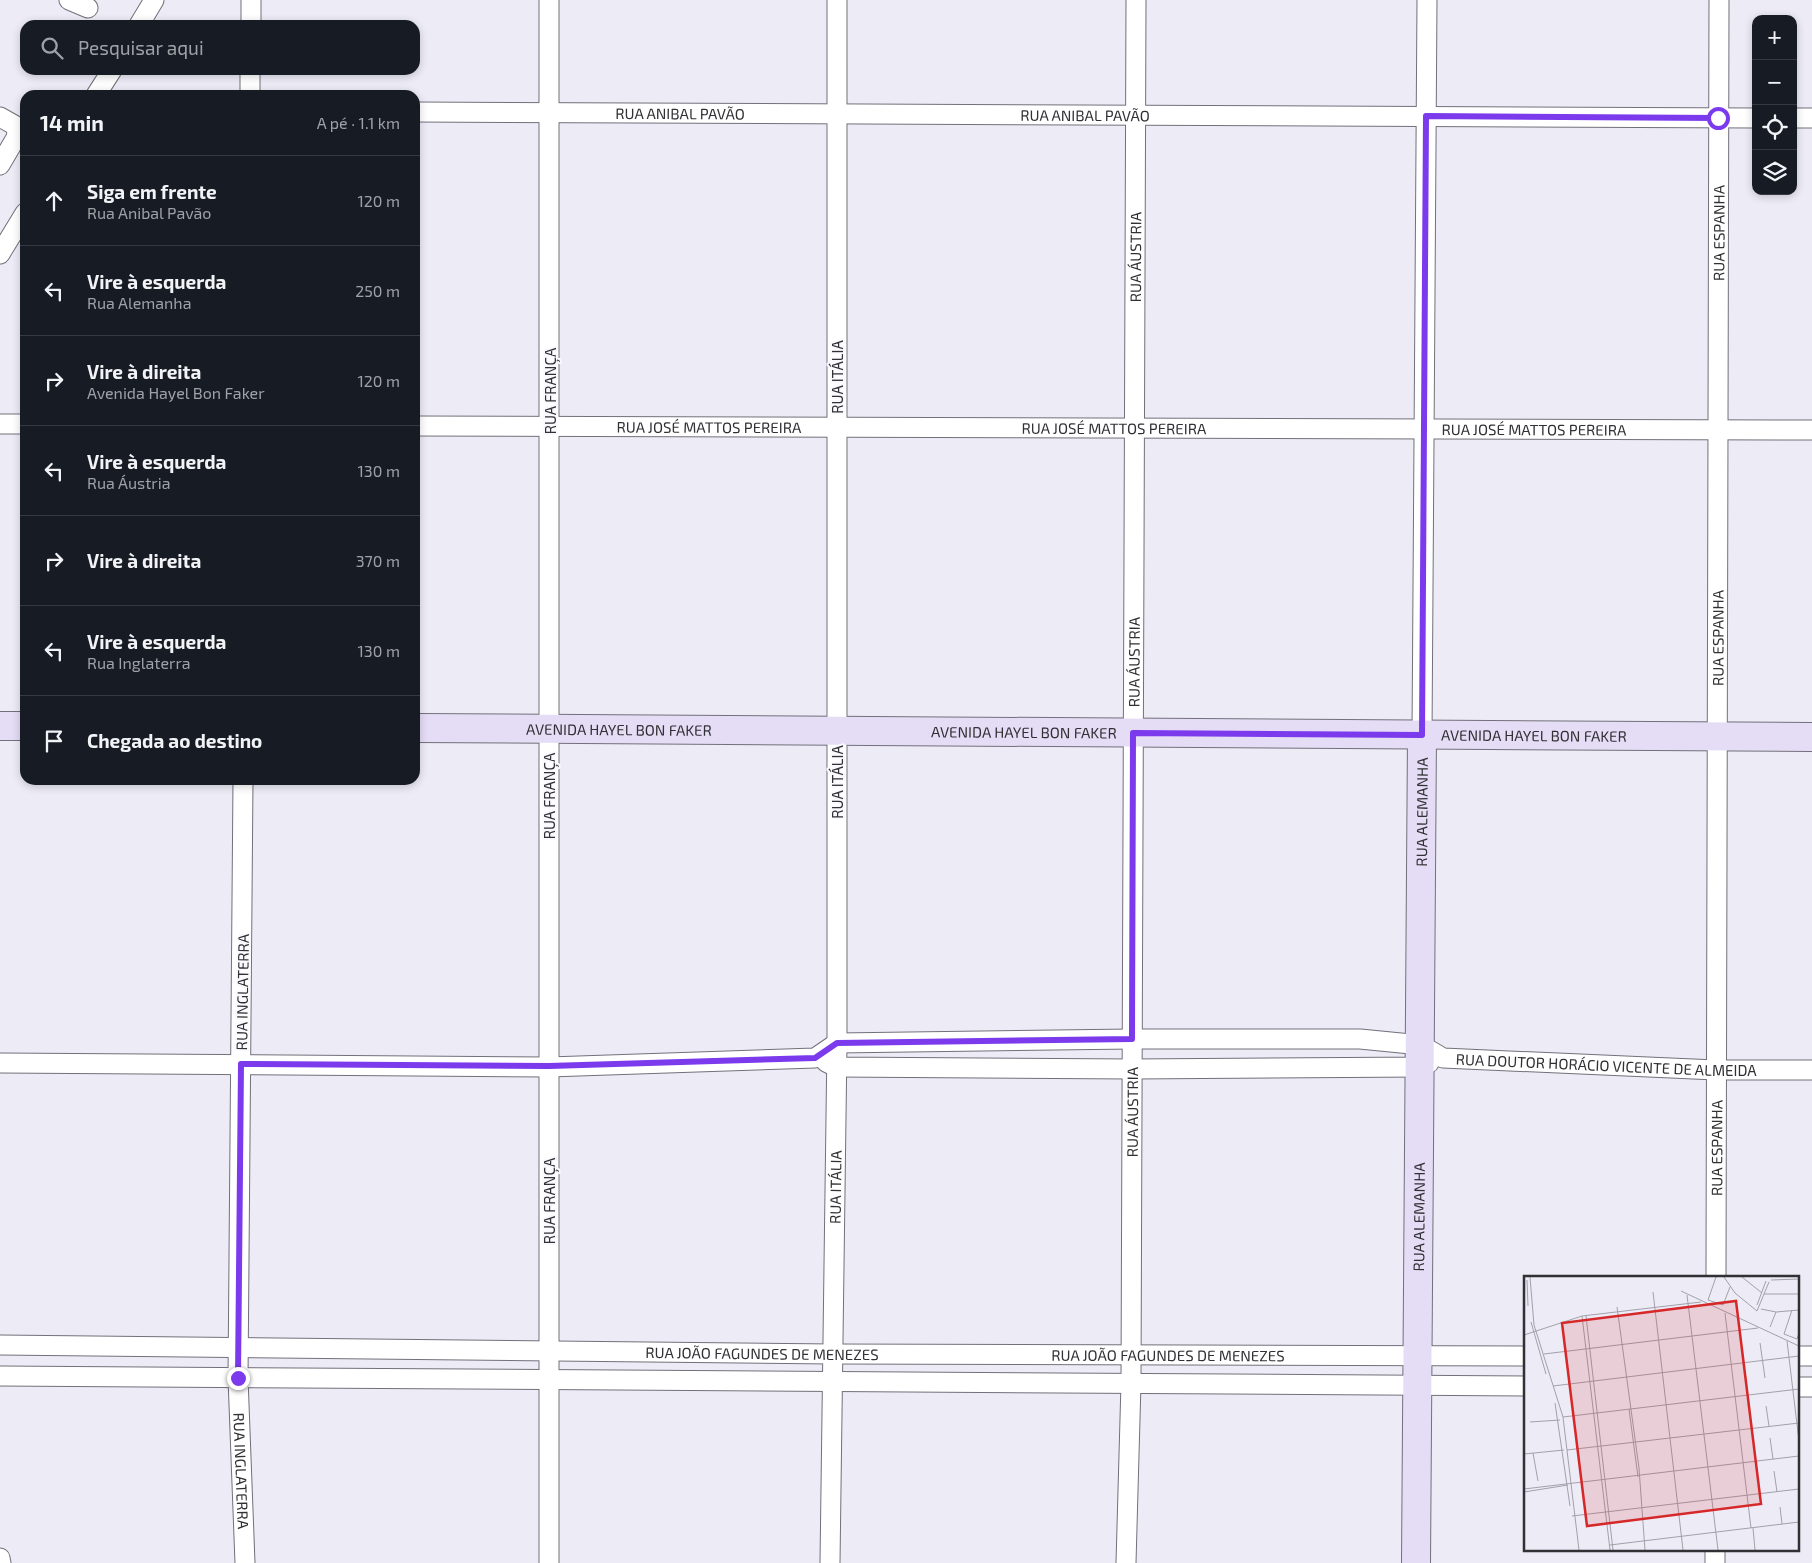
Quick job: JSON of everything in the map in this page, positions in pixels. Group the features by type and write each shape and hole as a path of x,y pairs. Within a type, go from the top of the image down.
{"street":[{"path":"69,0 88,8"},
{"path":"142,20 154,0"},
{"path":"251,0 251,20"},
{"name":"RUA FRANÇA","path":"549,0 549,1563"},
{"name":"RUA ITÁLIA","path":"830,1563 837,1043 837,0"},
{"name":"RUA ÁUSTRIA","path":"1126,1563 1131,1383 1136,0"},
{"name":"RUA ALEMANHA","path":"1416,1563 1417,1355 1428,1057 1422,735 1427,0"},
{"name":"RUA ESPANHA","path":"1716,1276 1719,0"},
{"path":"99,90 109,75"},
{"path":"250,75 250,90"},
{"name":"RUA ANIBAL PAVÃO","path":"420,112 1752,118"},
{"path":"0,117 16,126 17,136 0,165"},
{"path":"1797,118 1812,118"},
{"path":"0,254 20,221"},
{"path":"0,424 20,424"},
{"name":"RUA JOSÉ MATTOS PEREIRA","path":"420,426 1812,430"},
{"path":"0,726 20,726"},
{"name":"AVENIDA HAYEL BON FAKER","path":"420,728 1812,737"},
{"name":"RUA INGLATERRA","path":"244,785 238,1378 245,1563"},
{"name":"RUA DOUTOR HORÁCIO VICENTE DE ALMEIDA","path":"837,1043 1132,1039 1360,1040 1428,1057"},
{"path":"815,1058 837,1043"},
{"name":"RUA DOUTOR HORÁCIO VICENTE DE ALMEIDA","path":"836,1066 1132,1069 1428,1057 1716,1070 1812,1070"},
{"path":"0,1063 549,1066 815,1058 836,1066"},
{"name":"RUA JOÃO FAGUNDES DE MENEZES","path":"0,1345 833,1354 1524,1356"},
{"name":"RUA JOÃO FAGUNDES DE MENEZES","path":"0,1376 1524,1386"},
{"path":"1716,1550 1716,1563"},
{"path":"0,1558 1,1563"}],"route":[{"path":"238,1378 241,1064 549,1066 815,1058 837,1043 1132,1039 1133,733 1422,735 1426,116 1718,118"}]}
